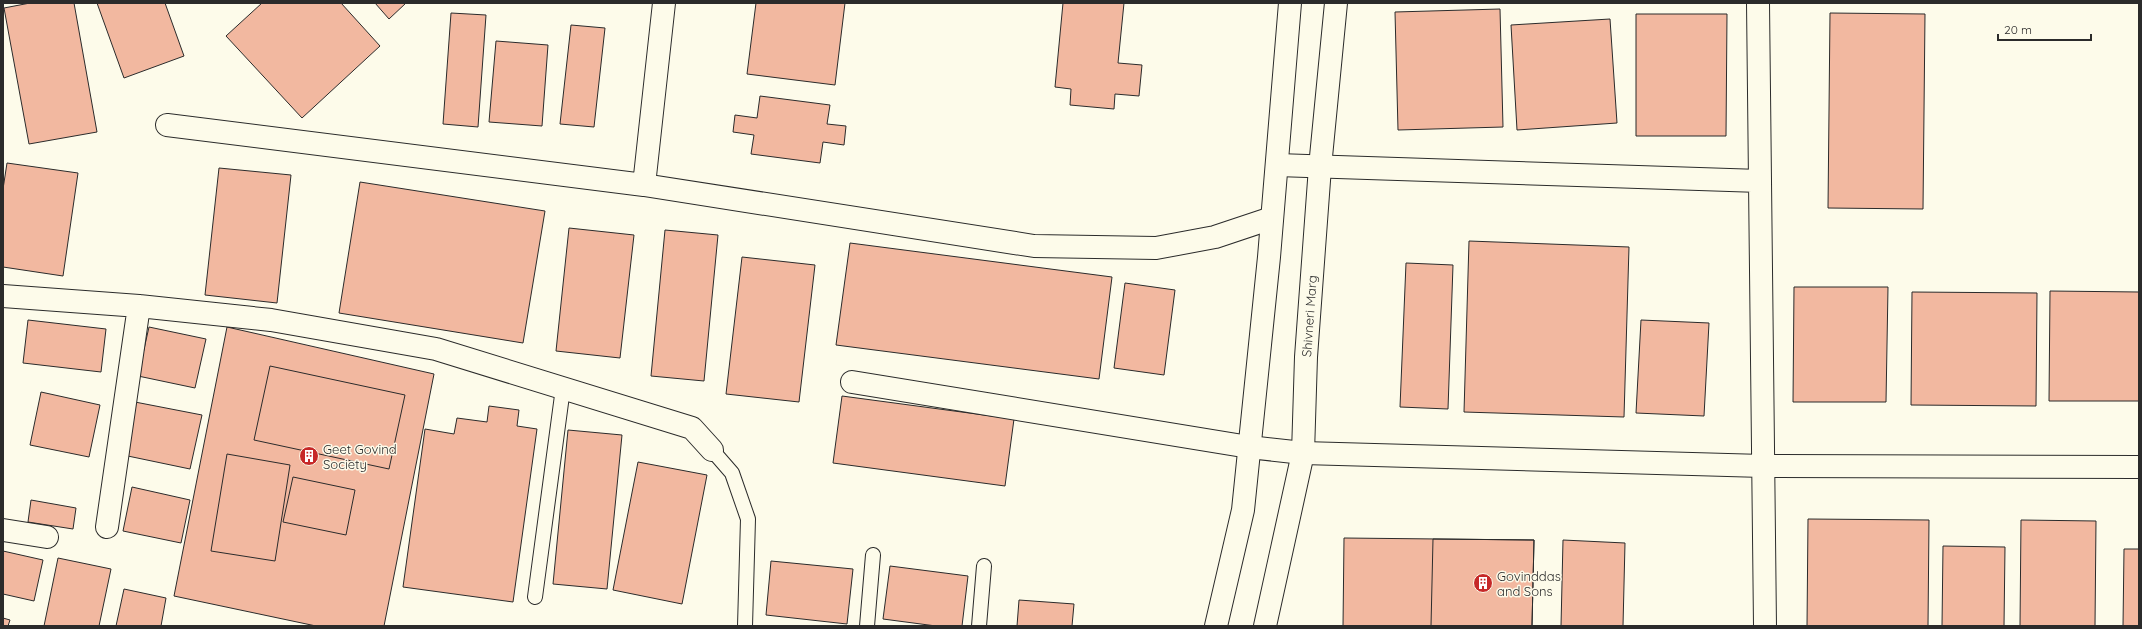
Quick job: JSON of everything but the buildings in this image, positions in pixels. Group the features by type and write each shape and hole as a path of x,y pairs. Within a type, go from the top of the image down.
{"street":[{"path":"644,185 664,3"},
{"path":"1216,626 1243,510 1272,218 1290,3"},
{"name":"Shivneri Marg","path":"1265,626 1303,453 1306,357 1320,167 1336,3"},
{"path":"1758,3 1765,626"},
{"path":"167,125 644,185 1034,246 1156,248 1215,237 1272,218"},
{"path":"1276,165 1760,181"},
{"path":"3,296 139,306 271,320 436,349 692,428 712,450"},
{"path":"108,527 139,306"},
{"path":"852,382 1249,447 1303,453 1763,466 2139,466"},
{"path":"3,530 47,537"}],"lane":[{"path":"535,597 564,388"},
{"path":"712,450 732,473 748,519 745,626"},
{"path":"867,626 873,555"},
{"path":"979,626 984,566"}],"place":[{"name":"Geet Govind Society","path":"309,456"},
{"name":"Govinddas and Sons","path":"1483,583"}]}
